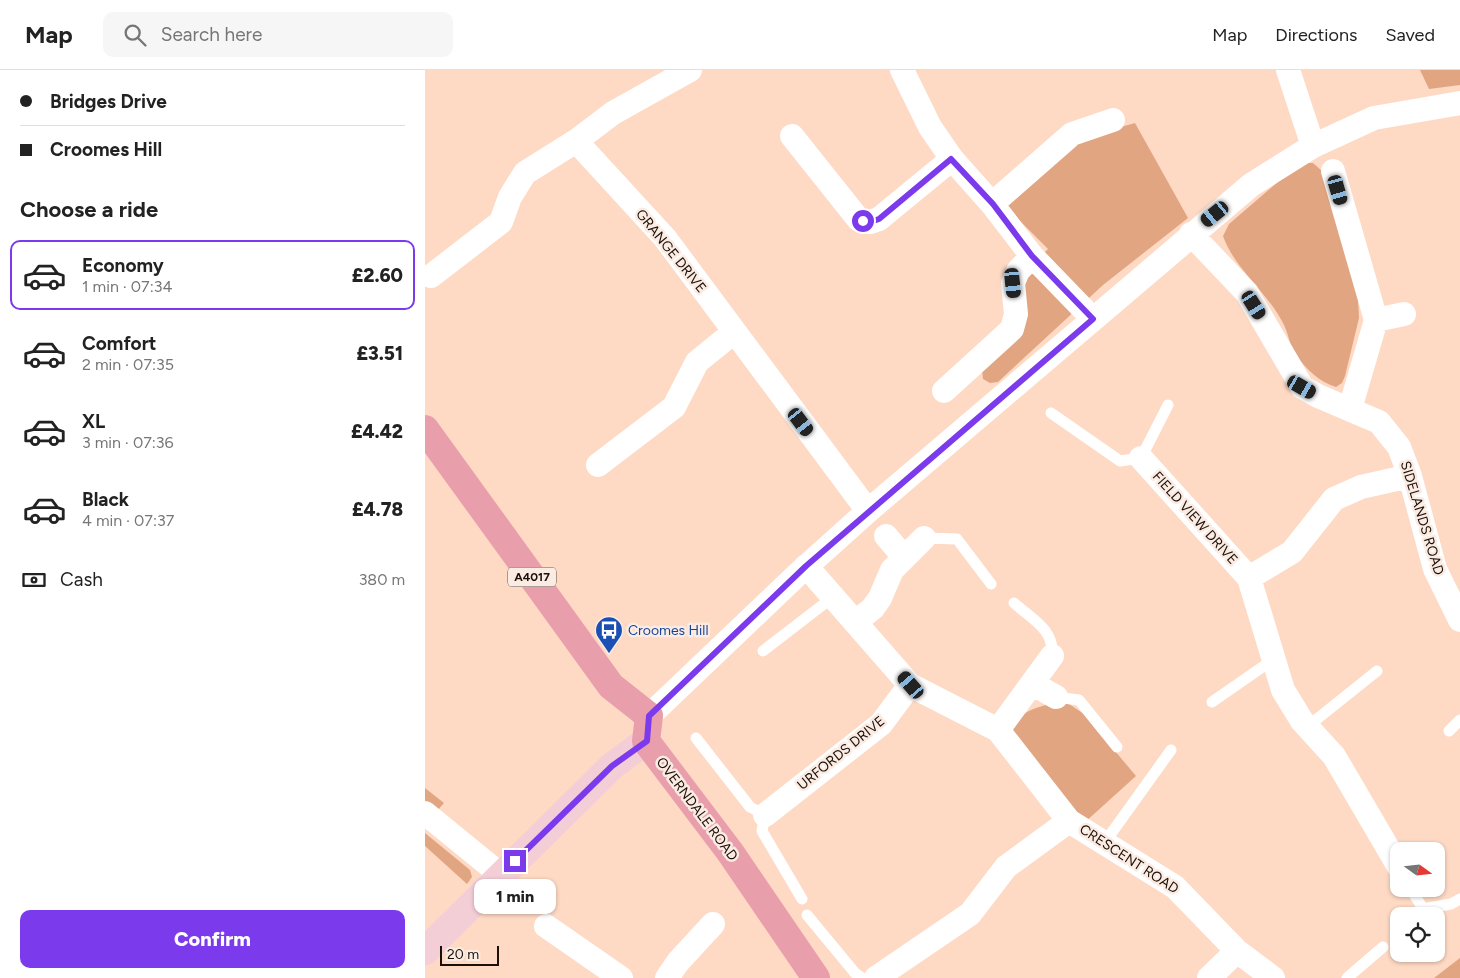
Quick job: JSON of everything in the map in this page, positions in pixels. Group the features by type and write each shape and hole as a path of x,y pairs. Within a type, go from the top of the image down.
{"main road":[{"name":"OVERNDALE ROAD","path":"425,429 611,686 648,728 815,978"}],"street":[{"path":"902,70 930,127 951,159 993,204 1032,256 1093,319"},
{"path":"1288,70 1313,146"},
{"path":"439,262 501,222 510,197 525,173 613,113 685,71"},
{"path":"425,951 612,766 806,566 1191,234 1251,185 1313,146 1374,118 1460,103"},
{"path":"993,204 1072,134 1101,128"},
{"path":"792,136 859,220 870,222 879,219 951,159"},
{"name":"GRANGE DRIVE","path":"576,140 665,238 868,511"},
{"path":"1333,171 1376,320 1350,409"},
{"name":"SIDELANDS ROAD","path":"1191,234 1247,293 1302,387 1318,396 1379,422 1399,447 1410,476 1435,569 1460,620"},
{"path":"944,390 968,381 1012,329 1016,314 1013,283 1018,271 1032,256"},
{"path":"1376,320 1404,314"},
{"path":"598,465 673,408 697,362 734,332"},
{"name":"FIELD VIEW DRIVE","path":"1141,458 1249,578 1283,690 1307,727 1333,756 1390,853"},
{"path":"1249,578 1292,552 1334,499 1361,487 1410,476"},
{"path":"885,536 904,556"},
{"path":"856,622 873,608 880,598 891,570 924,538"},
{"name":"CRESCENT ROAD","path":"806,566 911,685 998,730 1069,821 1175,887 1237,951 1273,978"},
{"path":"998,730 1052,656"},
{"path":"1033,684 1056,697"},
{"name":"URFORDS DRIVE","path":"765,814 881,724 911,685"},
{"path":"425,813 501,875"},
{"path":"876,978 969,914 1006,867 1069,821"},
{"path":"667,978 678,962 713,924"},
{"path":"546,926 621,978"},
{"path":"1209,978 1237,951"}],"lane":[{"path":"1051,413 1120,461 1141,458 1168,405"},
{"path":"924,538 957,539 991,584"},
{"path":"763,651 833,597"},
{"path":"1014,603 1050,636 1053,645 1052,656"},
{"path":"1212,702 1274,659"},
{"path":"1307,727 1377,671"},
{"path":"1056,697 1079,700 1117,747"},
{"path":"1449,731 1460,720"},
{"path":"696,738 750,807 765,814 762,831 802,899"},
{"path":"1105,842 1171,750"},
{"path":"1416,898 1423,909 1451,904 1460,899"},
{"path":"807,915 855,974 862,978"},
{"path":"1347,978 1383,947"}],"shaded area":[{"path":"1420,70 1460,70 1460,85 1429,89"},
{"path":"1135,123 1188,218 1103,285 998,382 990,383 983,379 982,370 1028,269 1048,249 1004,205 1082,138"},
{"path":"1300,163 1313,163 1322,171 1357,279 1359,318 1345,376 1342,383 1336,387 1319,379 1297,357 1277,313 1235,260 1223,236 1229,224"},
{"path":"1056,702 1069,704 1084,714 1136,776 1084,823 1010,733 1018,719 1023,715 1034,709"},
{"path":"425,788 444,803 437,811 425,802"},
{"path":"425,833 470,870 472,877 467,884 425,846"},
{"path":"1460,958 1460,978 1434,978"}],"place":[{"name":"Croomes Hill","path":"609,654"}],"route":[{"path":"515,861 612,766 647,741 649,716 798,574 868,511 1093,319 1032,256 993,204 951,159 879,219 870,222 863,221"}]}
